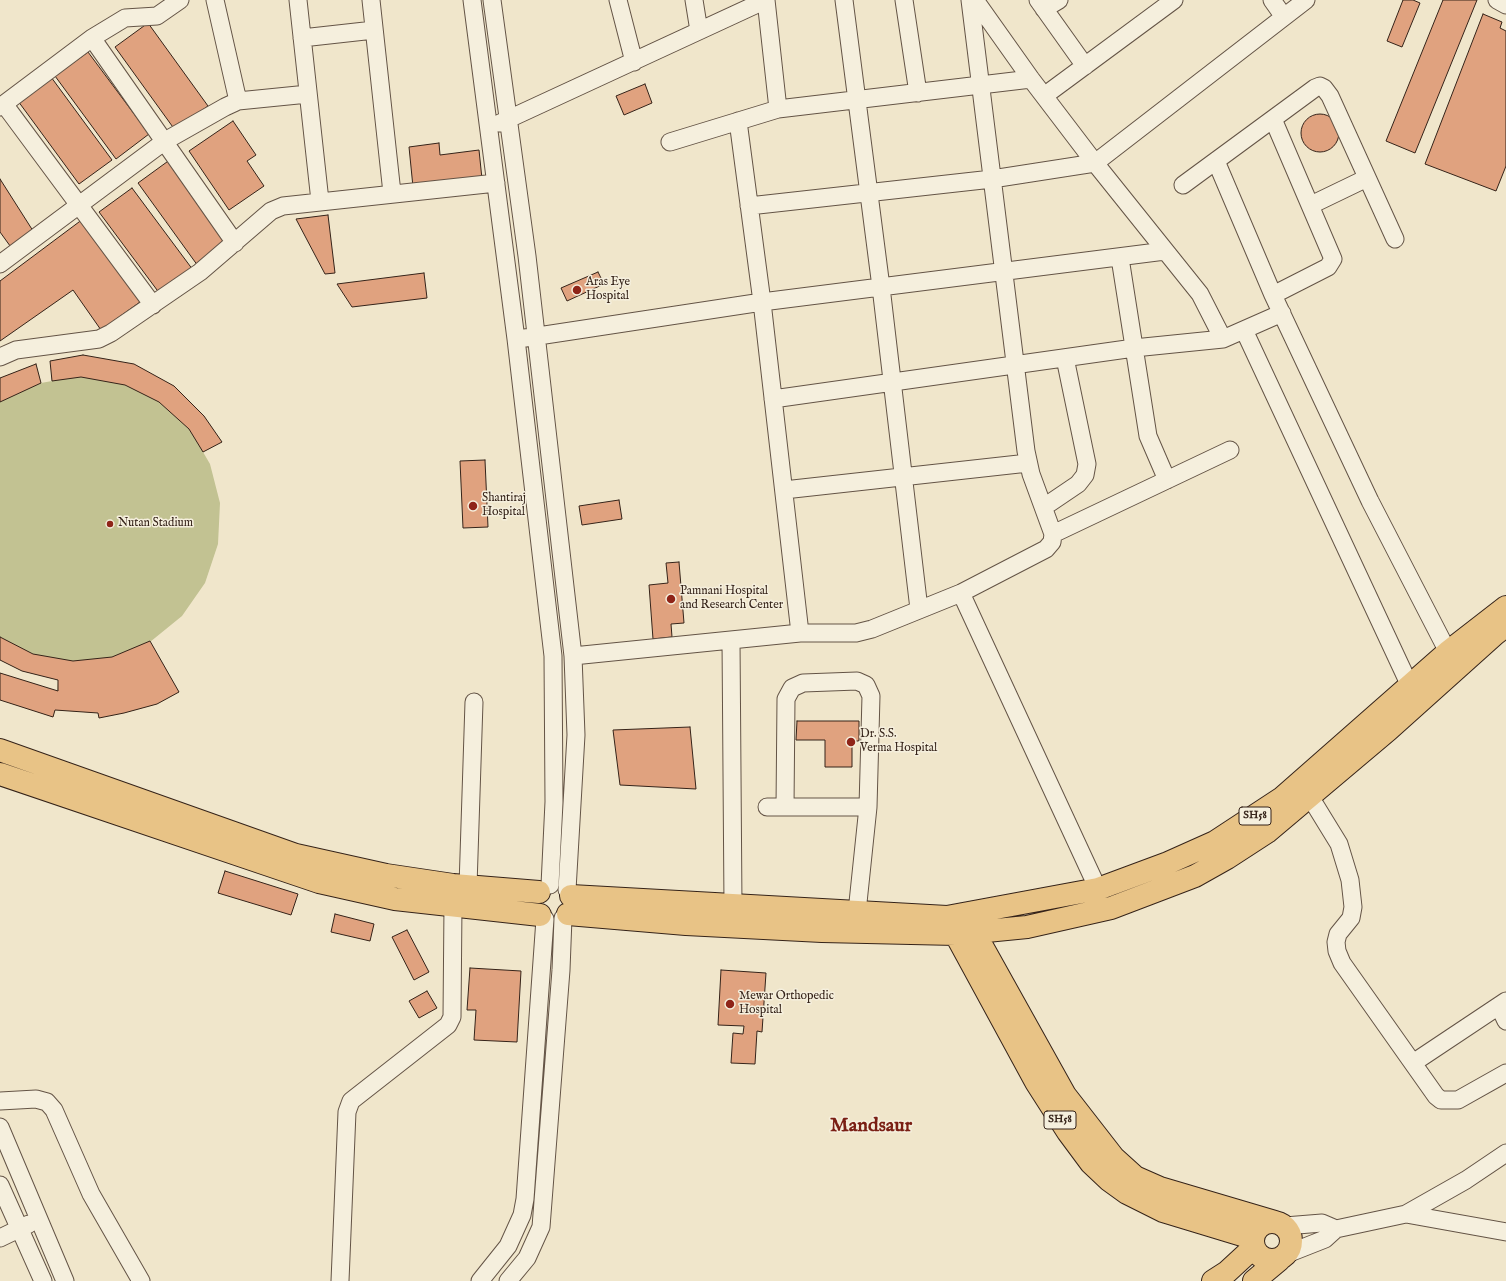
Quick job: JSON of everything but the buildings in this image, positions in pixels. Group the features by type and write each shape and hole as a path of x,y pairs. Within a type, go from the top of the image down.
{"main road":[{"name":"SH58","path":"960,924 1027,927 1110,908 1195,876 1227,858 1267,832 1305,789 1410,686 1448,652 1506,607"},
{"name":"SH58","path":"960,924 1098,889 1168,863 1215,842 1282,798 1305,789 1388,730 1489,639 1506,626"},
{"path":"0,750 296,855 386,875 468,886 555,904 686,924 822,931 960,924"},
{"path":"0,774 319,882 395,899 453,905 555,904 733,906 857,912 960,924"},
{"name":"SH58","path":"960,924 1065,1096 1114,1158 1136,1177 1160,1188 1280,1224"},
{"name":"SH58","path":"960,924 1036,1082 1068,1132 1091,1163 1109,1180 1127,1193 1163,1211 1253,1243 1259,1256 1269,1260 1283,1257"},
{"path":"1213,1281 1227,1272 1253,1243 1257,1228 1265,1222 1280,1224 1290,1234 1292,1244 1283,1257 1254,1281"}],"street":[{"path":"152,305 2,105 92,38 125,18 157,16 180,0"},
{"path":"215,0 238,101"},
{"path":"298,0 320,201"},
{"path":"371,0 392,193"},
{"path":"472,0 516,339 553,656 555,904 561,970 541,1227 528,1258 508,1281"},
{"path":"480,1281 508,1246 522,1215 527,1185 555,904 576,735 573,656 527,256 492,0"},
{"path":"618,0 634,62"},
{"path":"694,0 698,31"},
{"path":"488,128 766,0 778,109"},
{"path":"844,0 882,287 919,609"},
{"path":"904,0 918,93"},
{"path":"573,656 800,633 856,633 872,629 962,593 1046,549 1052,542 1053,534 1028,463 970,0"},
{"path":"975,0 1031,79 1095,163 1200,294 1223,339"},
{"path":"1059,0 1041,4 1085,66"},
{"path":"1272,0 1284,17"},
{"path":"749,206 992,179 1095,163 1306,0"},
{"path":"1497,0 1506,5"},
{"path":"1044,96 1169,2"},
{"path":"302,38 374,30"},
{"path":"92,38 235,243"},
{"path":"670,142 778,109 1031,79"},
{"path":"1183,185 1315,88 1320,86 1324,88 1330,96 1395,239"},
{"path":"1,261 165,141 225,107 238,101 308,94"},
{"path":"1273,119 1332,252 1333,259 1332,263 1328,267 1273,295"},
{"path":"738,121 762,302 800,633"},
{"path":"1216,161 1273,295 1370,501 1448,652"},
{"path":"1311,204 1367,178"},
{"path":"0,357 16,350 99,339 112,333 200,272 272,211 283,206 392,193 496,183"},
{"path":"516,339 762,302 1165,252"},
{"path":"1120,258 1148,436 1167,480"},
{"path":"773,399 1134,348 1223,339 1282,313"},
{"path":"1244,330 1410,686"},
{"path":"1044,507 1078,484 1085,475 1087,464 1065,358"},
{"path":"1053,534 1230,450"},
{"path":"784,490 1028,463"},
{"path":"962,593 1098,889"},
{"path":"731,640 733,906"},
{"path":"785,807 786,699 792,688 803,683 857,681 866,684 871,696 868,807 857,912"},
{"path":"468,886 474,702"},
{"path":"1305,789 1339,844 1350,880 1353,907 1351,918 1338,934 1337,951 1342,962 1436,1096 1447,1101 1458,1100 1469,1096 1506,1073"},
{"path":"767,807 868,807"},
{"path":"340,1281 347,1112 351,1101 448,1025 452,1017 453,905"},
{"path":"1414,1063 1504,1009"},
{"path":"0,1101 36,1099 47,1102 54,1110 91,1194 141,1281"},
{"path":"0,1127 65,1281"},
{"path":"1283,1257 1325,1239 1336,1229 1406,1214 1466,1180 1506,1153"},
{"path":"0,1185 42,1281"},
{"path":"1406,1214 1506,1232"},
{"path":"0,1238 39,1219"},
{"path":"1280,1224 1322,1223 1336,1229"},
{"path":"508,1246 528,1258"}],"green space":[{"name":"Nutan Stadium","path":"83,355 174,386 204,416 222,442 203,452 210,464 220,503 218,544 205,583 182,616 150,642 179,692 157,704 99,718 98,713 55,710 53,717 0,700 0,673 57,691 58,680 22,671 0,660 0,378 36,364 41,383 52,381 50,361"}],"place":[{"name":"Aras Eye Hospital","path":"577,290"},
{"name":"Shantiraj Hospital","path":"473,506"},
{"name":"Nutan Stadium","path":"110,524"},
{"name":"Pamnani Hospital and Research Center","path":"671,599"},
{"name":"Dr. S.S. Verma Hospital","path":"851,742"},
{"name":"Mewar Orthopedic Hospital","path":"730,1004"}],"district":[{"name":"Mandsaur","path":"871,1127"}]}
